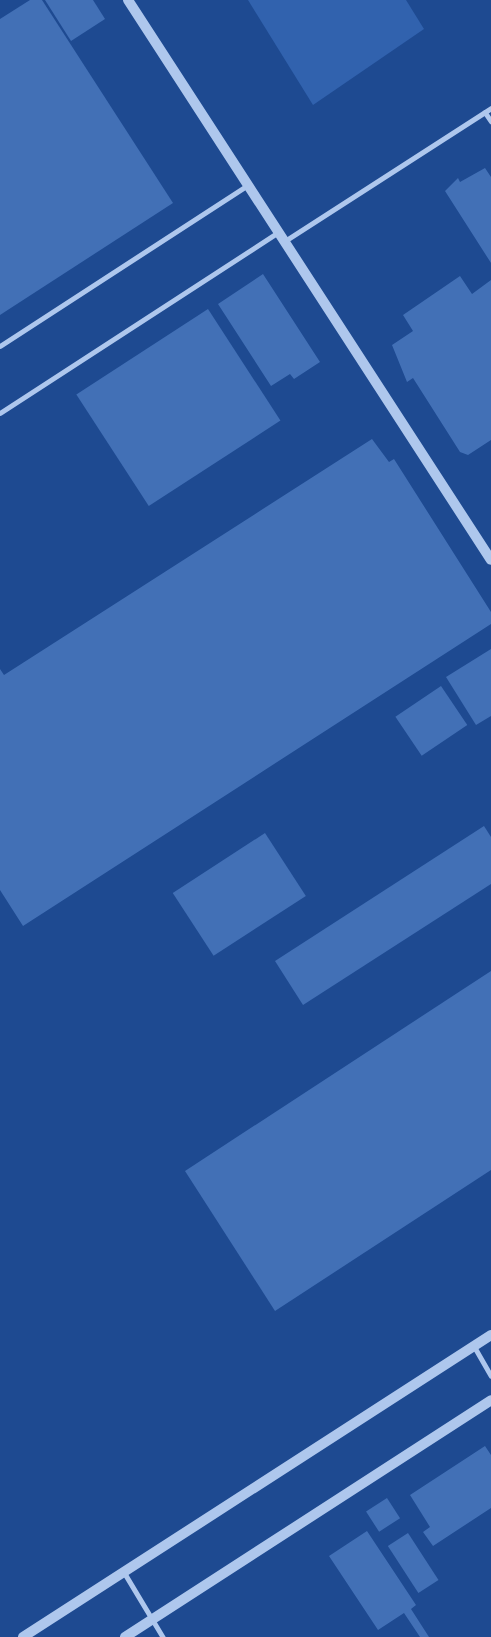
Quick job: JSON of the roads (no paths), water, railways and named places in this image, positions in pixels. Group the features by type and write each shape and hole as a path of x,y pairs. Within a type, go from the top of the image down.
{"street":[{"path":"128,0 246,186 491,560"},
{"path":"23,1637 491,1335"},
{"path":"125,1637 491,1400"}],"lane":[{"path":"0,412 491,108"},
{"path":"485,112 491,121"},
{"path":"0,346 246,186"},
{"path":"474,1346 491,1375"},
{"path":"124,1572 164,1637"}]}
